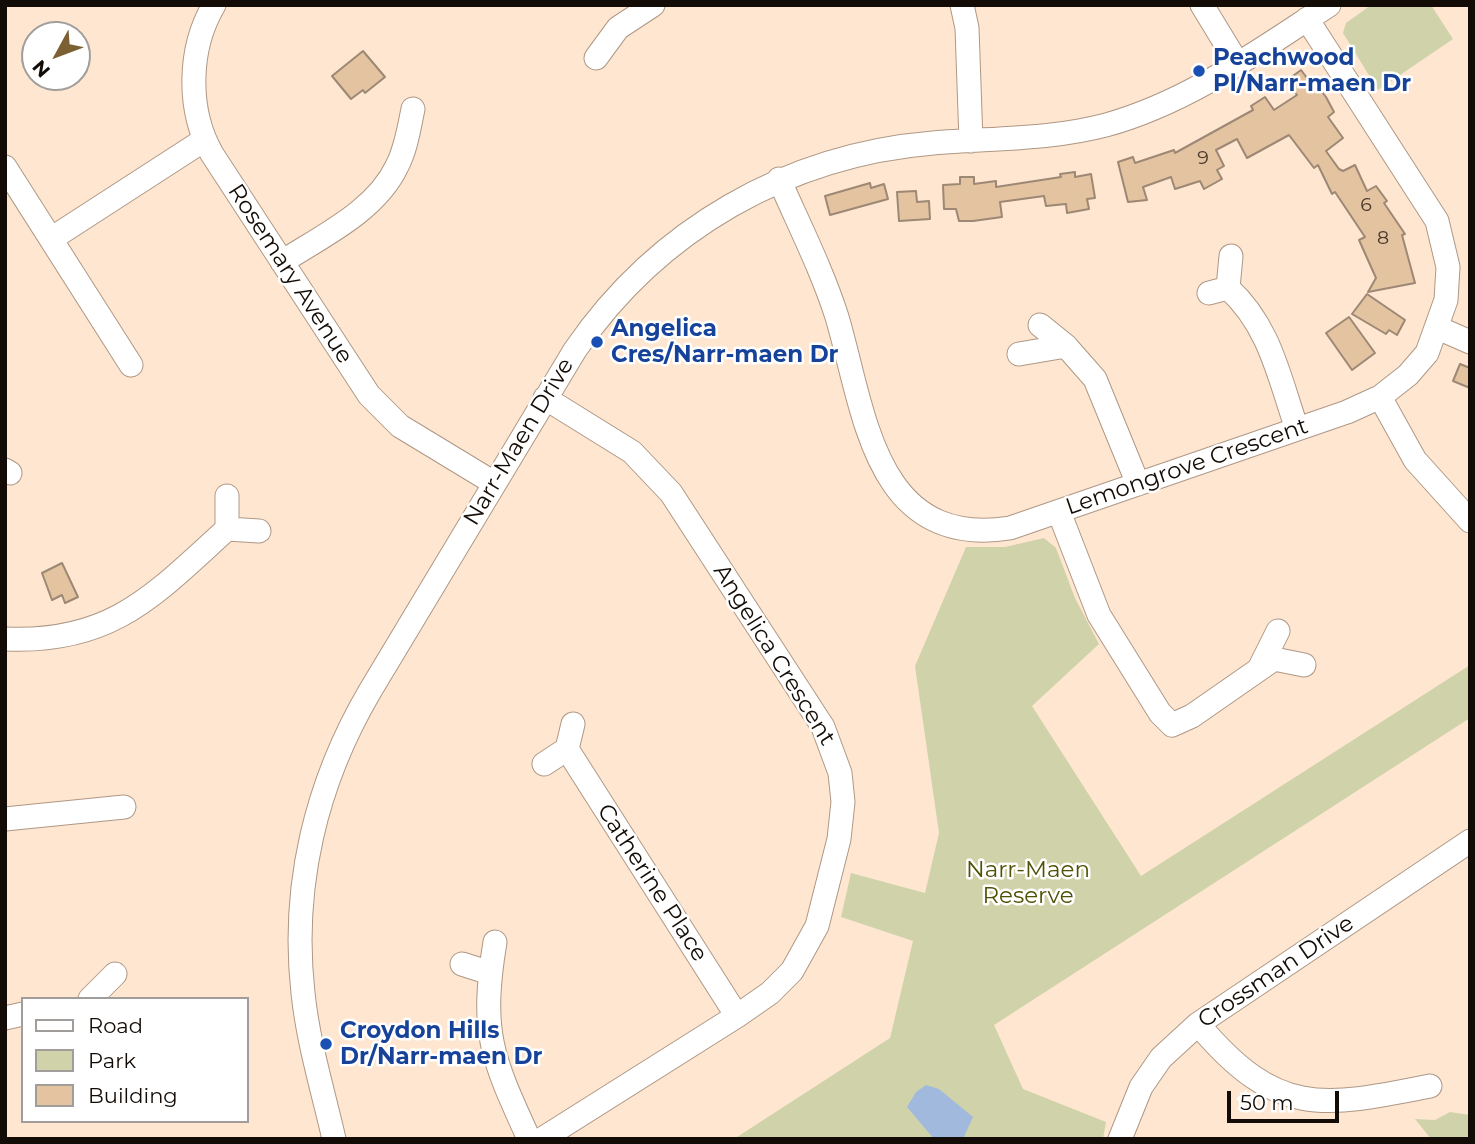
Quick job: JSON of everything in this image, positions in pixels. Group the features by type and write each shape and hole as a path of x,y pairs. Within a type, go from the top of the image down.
{"street":[{"name":"Rosemary Avenue","path":"214,5 199,45 194,82 204,140 360,382 379,407 400,426 494,483"},
{"path":"596,58 618,29 653,5"},
{"path":"962,5 967,29 971,141"},
{"path":"1202,5 1238,64"},
{"name":"Narr-Maen Drive","path":"328,1137 301,972 301,902 314,822 331,768 355,716 587,332 643,269 709,218 779,179 867,152 1068,134 1124,120 1192,92 1329,5"},
{"name":"Lemongrove Crescent","path":"779,179 826,287 868,432 884,472 899,493 933,519 979,531 1010,528 1297,429 1380,397 1415,368 1427,354 1446,300 1448,267 1437,221 1307,19"},
{"path":"282,262 363,208 385,186 401,159 413,109"},
{"path":"51,239 204,140"},
{"path":"5,167 131,365"},
{"path":"1231,256 1219,290 1248,306 1264,330 1297,429"},
{"path":"1040,325 1066,345 1095,379 1139,484"},
{"path":"1438,328 1470,342"},
{"path":"1018,354 1066,345"},
{"path":"1380,397 1415,460 1470,521"},
{"name":"Angelica Crescent","path":"542,1139 737,1016 770,993 792,971 817,926 839,839 843,802 834,753 794,681 661,480 632,452 545,398"},
{"path":"227,496 227,529"},
{"path":"1059,512 1099,615 1160,713 1172,725 1192,716 1274,659 1304,665"},
{"path":"5,639 62,637 115,620 153,596 227,529 259,531"},
{"path":"1260,667 1278,631"},
{"path":"544,764 567,750 573,724"},
{"name":"Catherine Place","path":"567,750 737,1016"},
{"path":"5,819 124,807"},
{"name":"Crossman Drive","path":"1120,1139 1141,1087 1161,1058 1198,1024 1470,841"},
{"path":"495,942 490,973 488,1024 492,1052 529,1139"},
{"path":"462,964 490,973"},
{"path":"92,997 116,974"},
{"path":"1198,1024 1226,1057 1248,1075 1277,1090 1304,1099 1359,1100 1430,1086"}],"green space":[{"path":"1371,5 1431,5 1453,39 1378,90 1343,33 1346,23"},
{"name":"Narr-Maen Reserve","path":"1044,538 1056,548 1075,598 1099,644 1032,706 1141,876 1470,665 1470,718 994,1025 1023,1089 1106,1122 1103,1139 734,1139 890,1038 913,941 841,917 851,873 925,893 939,833 915,666 966,547 1005,547"},
{"path":"1450,1112 1470,1115 1470,1139 1431,1139 1415,1119 1435,1120"}],"water":[{"path":"926,1085 939,1089 973,1117 963,1139 934,1139 907,1107 916,1092"}],"building":[{"path":"363,51 385,77 365,93 363,90 351,99 332,76"},
{"path":"1301,70 1316,90 1319,88 1326,97 1334,112 1328,117 1343,138 1326,151 1343,171 1355,165 1367,191 1376,186 1387,201 1384,203 1405,234 1402,235 1415,283 1368,292 1376,278 1359,240 1365,237 1335,192 1332,194 1318,165 1314,168 1289,135 1247,158 1237,139 1216,150 1224,166 1217,170 1222,179 1204,189 1200,181 1175,189 1171,177 1143,187 1147,200 1128,202 1118,162 1133,157 1135,163 1174,150 1175,153 1253,110 1251,106 1265,97 1274,110 1297,95 1286,81"},
{"path":"1075,172 1075,177 1091,174 1095,198 1087,199 1089,209 1067,213 1066,204 1046,206 1044,196 1000,202 1002,217 973,221 959,221 956,209 944,209 943,185 960,184 960,177 974,177 974,184 996,181 996,187 1061,177 1060,174"},
{"path":"870,183 871,188 884,184 888,199 830,215 825,196"},
{"path":"916,191 917,202 929,201 930,219 899,221 897,192"},
{"path":"1367,294 1405,320 1397,335 1389,330 1386,334 1352,314"},
{"path":"1349,317 1375,353 1352,370 1326,333"},
{"path":"1460,364 1470,368 1470,388 1453,381"},
{"path":"62,563 78,597 65,603 62,595 52,600 42,573"}],"place":[{"name":"Peachwood Pl/Narr-maen Dr","path":"1199,71"},
{"name":"Angelica Cres/Narr-maen Dr","path":"597,342"},
{"name":"Croydon Hills Dr/Narr-maen Dr","path":"326,1044"}]}
